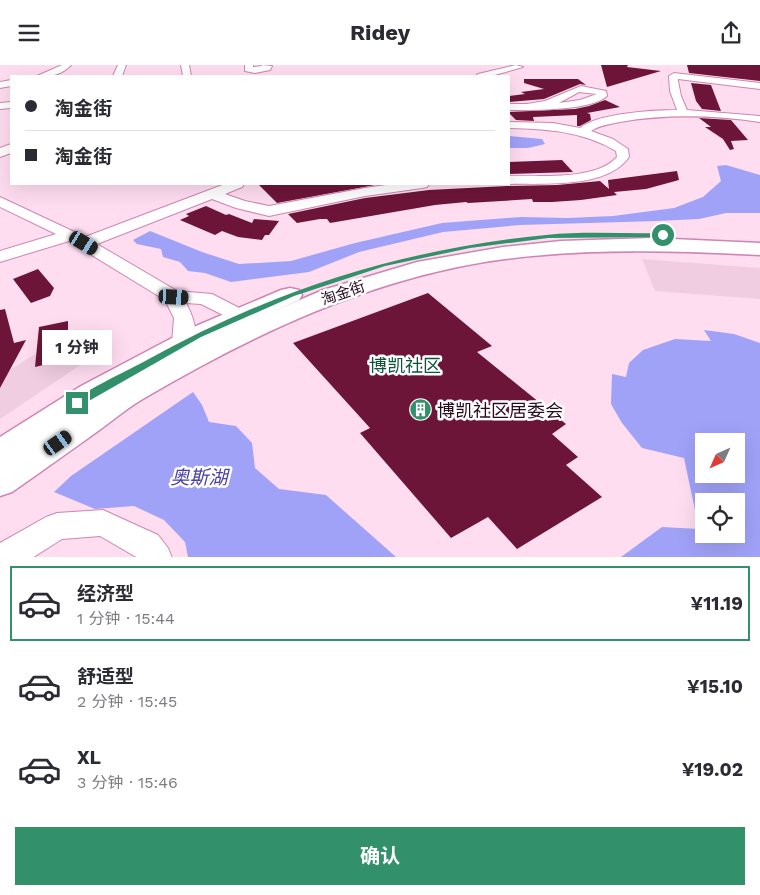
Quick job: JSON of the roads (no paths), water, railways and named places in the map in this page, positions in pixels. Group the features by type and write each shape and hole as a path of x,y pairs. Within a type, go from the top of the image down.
{"street":[{"path":"45,75 62,69 67,65"},
{"path":"249,65 248,69 256,70 267,68 268,66 265,65"},
{"path":"485,75 519,67"},
{"path":"684,113 674,90 674,76 760,86"},
{"path":"739,83 741,91 745,95"},
{"path":"510,107 531,106 566,104 594,100 602,96 602,93 594,90 574,89 554,101 531,106"},
{"path":"584,131 589,126 656,113 684,113 756,119"},
{"path":"510,125 560,127 584,131 611,141 622,149 623,157 613,168 588,175 558,179 510,179"},
{"path":"0,257 78,239 234,185"},
{"path":"210,193 241,205 269,211 365,192 415,185"},
{"path":"0,201 78,239 174,297 205,298 240,316"},
{"name":"淘金街","path":"0,482 129,394 224,333 240,316 291,294 383,264 470,246 566,236 712,236 760,240"},
{"name":"淘金街","path":"0,453 92,393 183,343 224,333 332,295 417,269 503,253 561,247 651,244 760,249"},
{"path":"174,297 184,318 183,343"},
{"path":"3,557 57,526 103,523 147,545 157,557"}],"water":[{"path":"510,136 542,139 545,144 528,148 510,148"},
{"path":"726,165 760,175 760,213 726,213 699,219 520,225 443,232 359,252 309,272 231,282 205,273 188,271 180,262 163,257 161,249 137,244 133,240 150,231 202,252 239,264 291,261 355,243 442,223 521,217 568,218 613,216 674,208 703,197 721,181 717,166"},
{"path":"704,330 734,334 760,343 760,557 621,557 662,527 695,529 695,543 745,543 745,493 695,493 695,510 684,458 642,448 622,423 611,404 612,374 626,377 629,363 643,350 675,339 711,341"},
{"name":"奥斯湖","path":"193,392 202,405 209,422 236,426 252,443 255,468 279,489 326,495 396,557 188,557 185,542 164,520 134,506 95,509 54,492 71,476"}],"place":[{"name":"博凯社区居委会","path":"421,410"}],"district":[{"name":"博凯社区","path":"405,365"}]}
